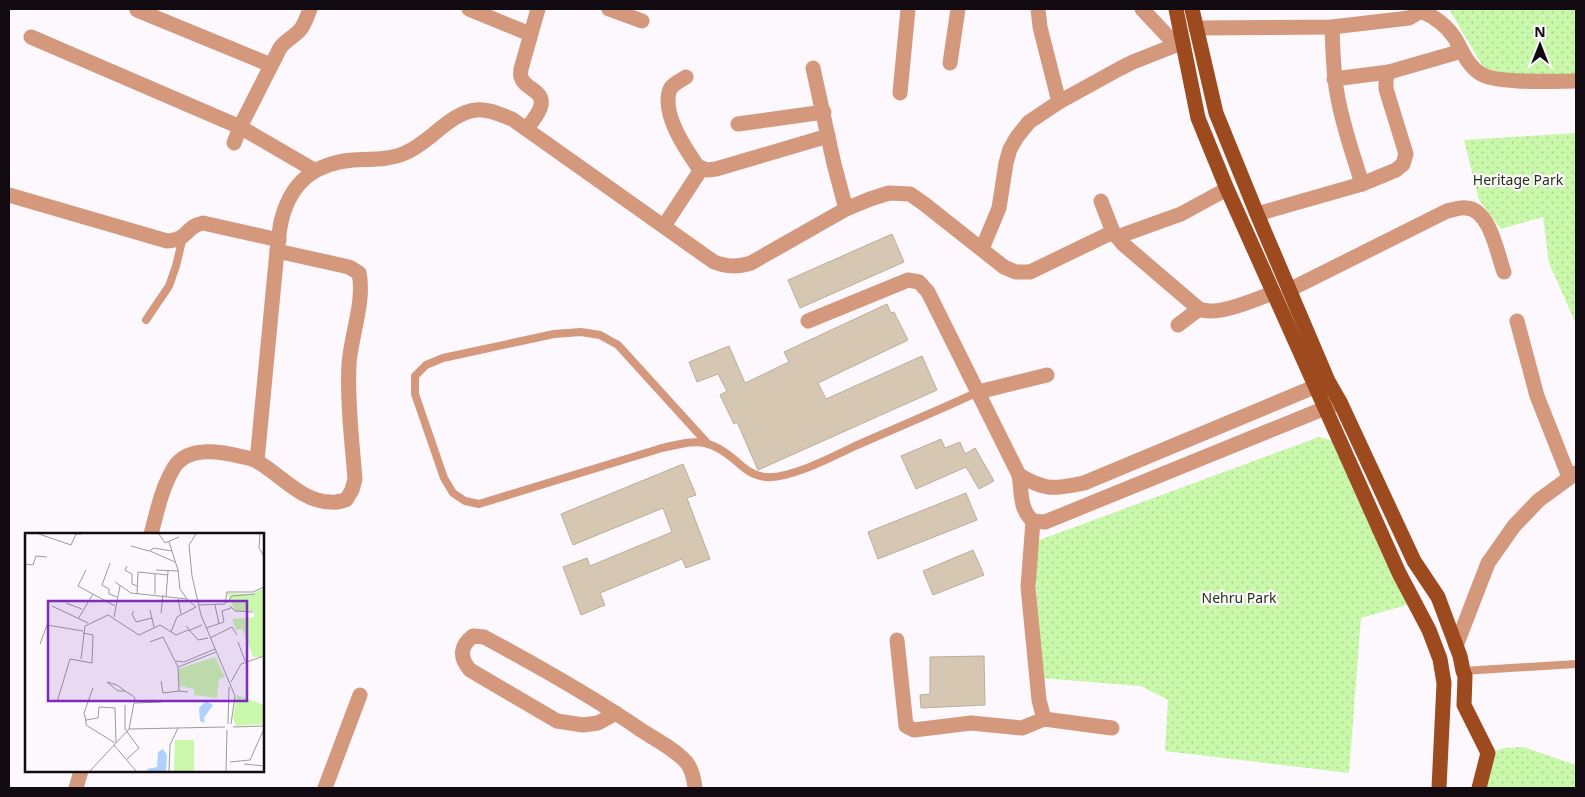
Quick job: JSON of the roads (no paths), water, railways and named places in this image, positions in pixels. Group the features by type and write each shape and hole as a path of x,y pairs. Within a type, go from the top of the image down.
{"main road":[{"path":"1176,9 1180,44 1198,118 1314,387 1399,573 1429,630 1440,658 1444,683 1438,788"},
{"path":"1192,9 1216,113 1257,214 1328,381 1340,402 1414,561 1438,597 1463,670 1464,705 1488,753 1479,788"}],"street":[{"path":"234,143 271,65 285,41 299,31 310,9"},
{"path":"469,9 530,34"},
{"path":"527,129 541,106 541,98 537,92 524,84 521,78 521,69 538,9"},
{"path":"609,9 642,21"},
{"path":"900,94 908,9"},
{"path":"950,63 958,9"},
{"path":"1038,9 1040,26 1059,102"},
{"path":"982,249 1000,208 1006,163 1010,149 1029,122 1059,102 1133,62 1180,44 1142,9"},
{"path":"137,10 271,65"},
{"path":"1196,28 1332,27 1387,18 1408,18 1426,11 1445,25 1470,64 1480,74 1494,80 1576,81"},
{"path":"1332,27 1334,79 1341,114 1362,184"},
{"path":"31,37 240,127 314,170"},
{"path":"1334,79 1389,72 1462,51"},
{"path":"813,68 846,209"},
{"path":"1257,214 1362,184 1396,170 1404,164 1406,154 1386,90 1386,79 1389,72"},
{"path":"686,78 678,82 669,91 670,115 682,144 698,167 707,170 716,168 828,136"},
{"path":"257,461 278,246 282,218 289,198 301,182 314,170 350,160 390,158 404,154 419,147 445,125 463,113 476,110 490,111 512,119 714,262 725,266 739,266 751,263 846,209 870,198 889,193 910,194 1004,266 1016,272 1030,272 1115,234 1181,214 1227,189"},
{"path":"738,124 824,112"},
{"path":"664,226 702,168"},
{"path":"9,195 167,241 178,240 196,225 203,223 349,267 358,273 360,295 352,341 348,383 355,479 352,490 346,500 332,503 318,500 303,493 257,461 226,452 208,451 190,455 176,464 166,481 151,533"},
{"path":"1100,201 1115,234 1136,256 1199,309 1206,312 1217,311 1274,293"},
{"path":"1289,290 1447,211 1466,207 1477,210 1488,224 1504,272"},
{"path":"808,321 908,280 919,282 928,292 1019,475 1022,503 1026,515 1032,521 1045,522 1340,402"},
{"path":"1178,325 1199,309"},
{"path":"1456,646 1488,563 1514,526 1539,500 1573,475 1537,396 1517,321"},
{"path":"978,392 1048,374"},
{"path":"1019,475 1034,484 1048,488 1084,483 1328,381"},
{"path":"1032,521 1028,587 1039,700 1044,719"},
{"path":"616,713 598,722 583,725 557,721 470,670 464,663 462,654 466,642 473,636 484,637 547,670 616,713 677,754 688,764 693,776 694,788"},
{"path":"897,640 906,726 914,730 971,723 1022,728 1044,719 1112,728"},
{"path":"325,788 360,695"},
{"path":"76,788 81,772"}],"lane":[{"path":"146,320 169,286 183,236"},
{"path":"708,444 618,345 600,335 581,332 554,334 444,358 426,365 416,376 416,394 444,478 453,493 465,501 479,504 662,448 691,441 708,444 724,451 750,472 764,477 779,477 810,466 978,392"},
{"path":"1463,670 1576,664"}],"park label":[{"name":"Heritage Park","path":"1518,180"},
{"name":"Nehru Park","path":"1239,598"}]}
